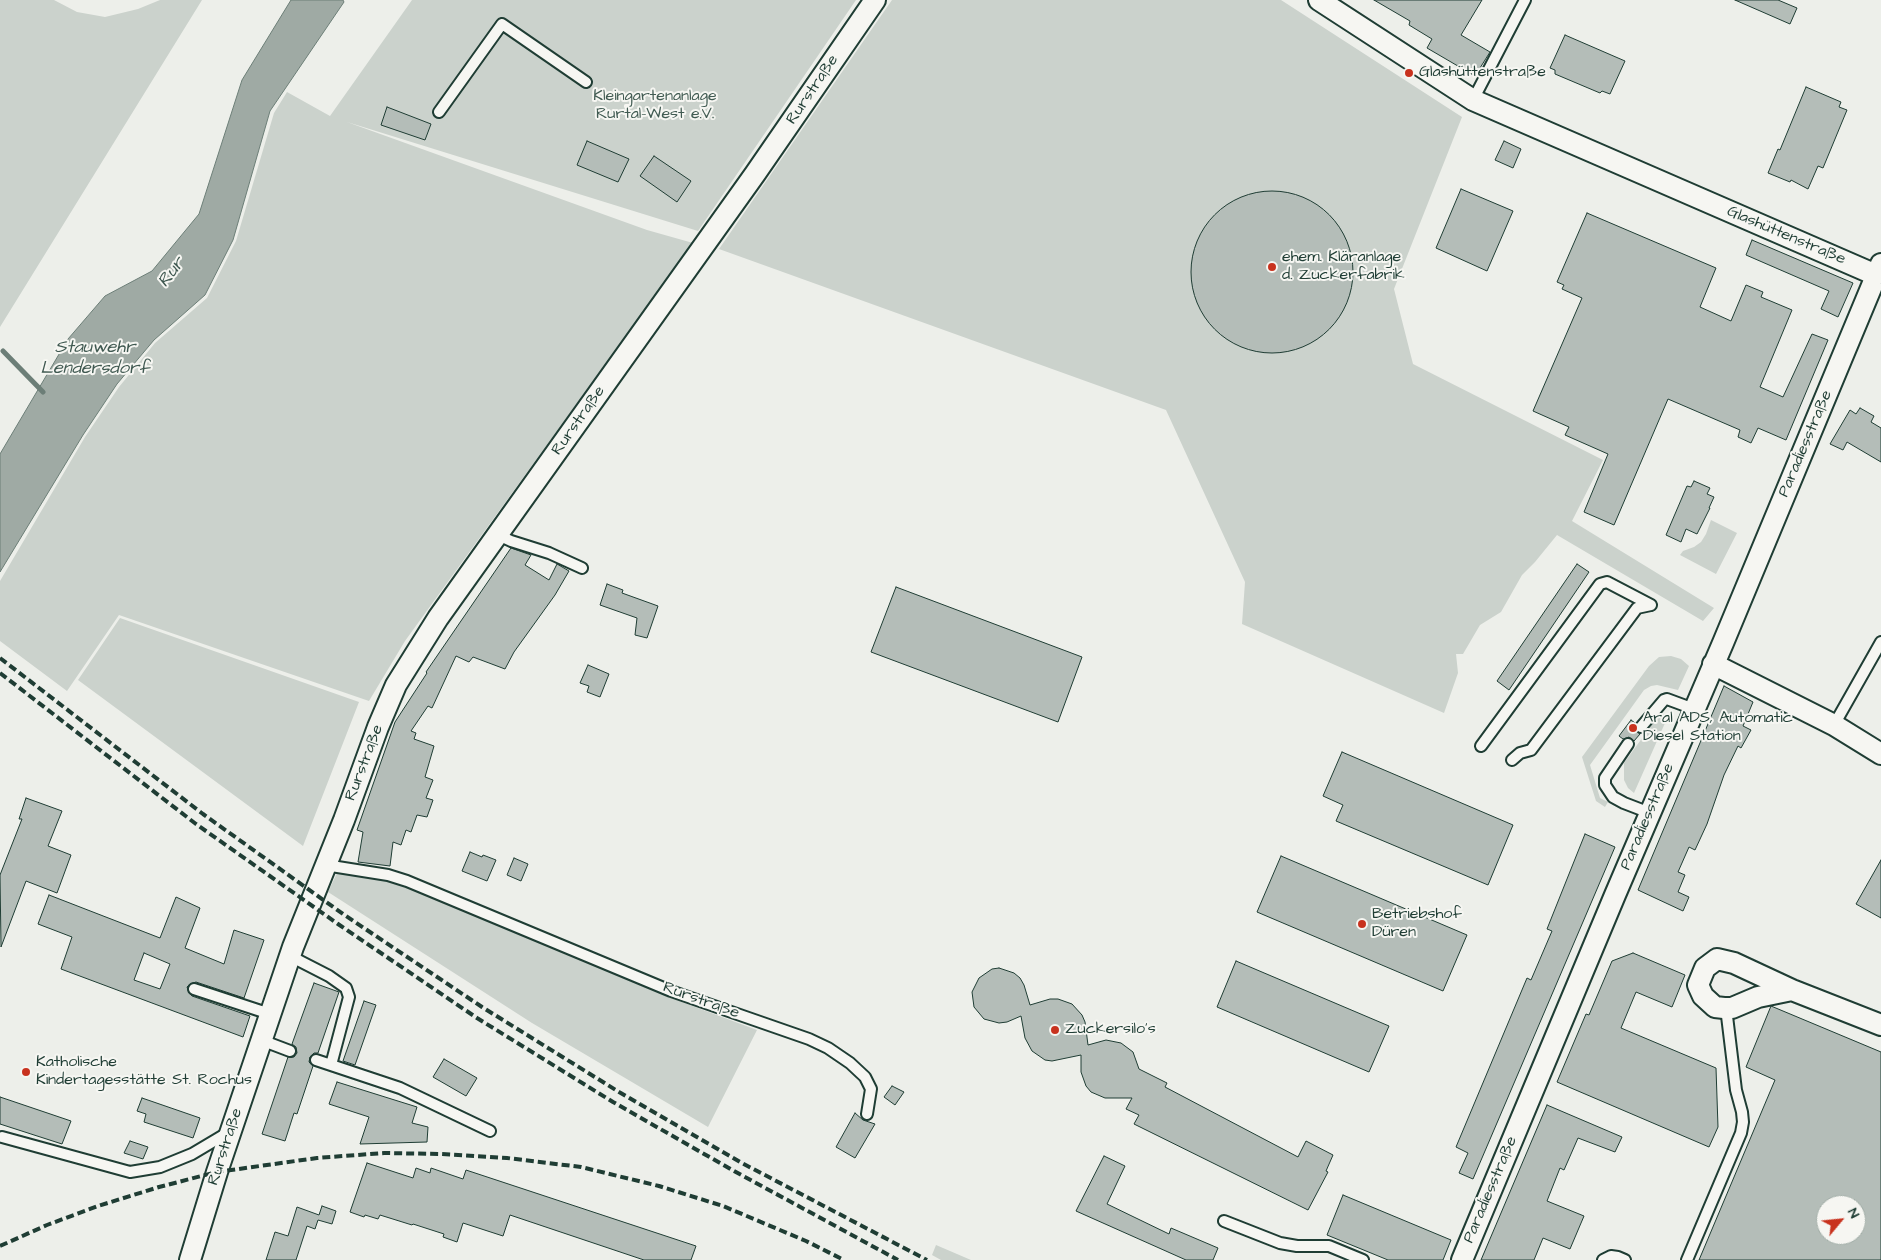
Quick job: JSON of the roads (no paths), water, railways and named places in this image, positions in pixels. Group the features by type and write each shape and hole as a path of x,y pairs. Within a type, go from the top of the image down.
{"street":[{"name":"Rurstraße","path":"190,1260 230,1132 290,956 396,685 438,618 756,174 874,0"},
{"name":"Glashüttenstraße","path":"1322,1 1473,100 1878,276"},
{"name":"Paradiesstraße","path":"1462,1260 1878,276"},
{"path":"1714,664 1834,725 1881,754"},
{"path":"1792,990 1758,997 1732,1008 1724,1008 1715,1007 1709,1002 1703,996 1698,984 1704,968 1717,959 1740,965 1792,990 1881,1025"}],"lane":[{"path":"1473,100 1525,0"},
{"path":"439,112 502,24 586,82"},
{"path":"498,535 511,542 549,553 582,568"},
{"path":"1481,746 1600,584 1607,582 1651,605 1637,608 1531,750 1520,753 1512,760"},
{"path":"1834,725 1881,642"},
{"path":"1641,727 1664,700 1667,699 1694,709"},
{"path":"1628,744 1605,778 1605,785 1613,797 1650,813"},
{"name":"Rurstraße","path":"326,865 388,875 407,881 671,991 809,1039 828,1048 850,1063 865,1077 871,1089 867,1114"},
{"path":"290,956 329,976 346,988 349,997 331,1065"},
{"path":"194,989 270,1014"},
{"path":"1687,1260 1742,1128 1742,1112 1736,1090 1727,1016 1724,1008"},
{"path":"261,1040 290,1051"},
{"path":"316,1060 400,1088 490,1131"},
{"path":"2,1137 130,1172 160,1167 192,1154 230,1132"},
{"path":"1224,1221 1280,1243 1297,1246 1329,1246 1363,1260"},
{"path":"1603,1260 1611,1256 1625,1260"}],"water":[{"name":"Stauwehr Lendersdorf","path":"291,0 343,0 344,2 270,111 233,240 205,295 154,340 117,384 83,435 0,572 0,454 68,339 105,296 152,271 199,214 242,80"}],"waterway":[{"path":"3,351 43,392"}],"railway":[{"path":"0,658 203,814 343,914 482,1007 619,1092 740,1162 927,1260"},
{"path":"0,673 196,824 338,924 477,1018 613,1102 734,1171 898,1260"},
{"path":"0,1246 47,1225 98,1206 159,1187 217,1172 317,1158 384,1153 507,1158 581,1167 659,1186 723,1206 806,1241 844,1260"}],"place":[{"name":"Glashüttenstraße","path":"1409,73"},
{"name":"ehem. Kläranlage d. Zuckerfabrik","path":"1272,267"},
{"name":"Aral ADS, Automatic Diesel Station","path":"1633,728"},
{"name":"Betriebshof Düren","path":"1362,924"},
{"name":"Zuckersilo's","path":"1055,1030"},
{"name":"Katholische Kindertagesstätte St. Rochus","path":"26,1072"}],"park label":[{"name":"Kleingartenanlage Rurtal-West e.V.","path":"655,106"}],"water label":[{"name":"Rur","path":"172,273"}]}
